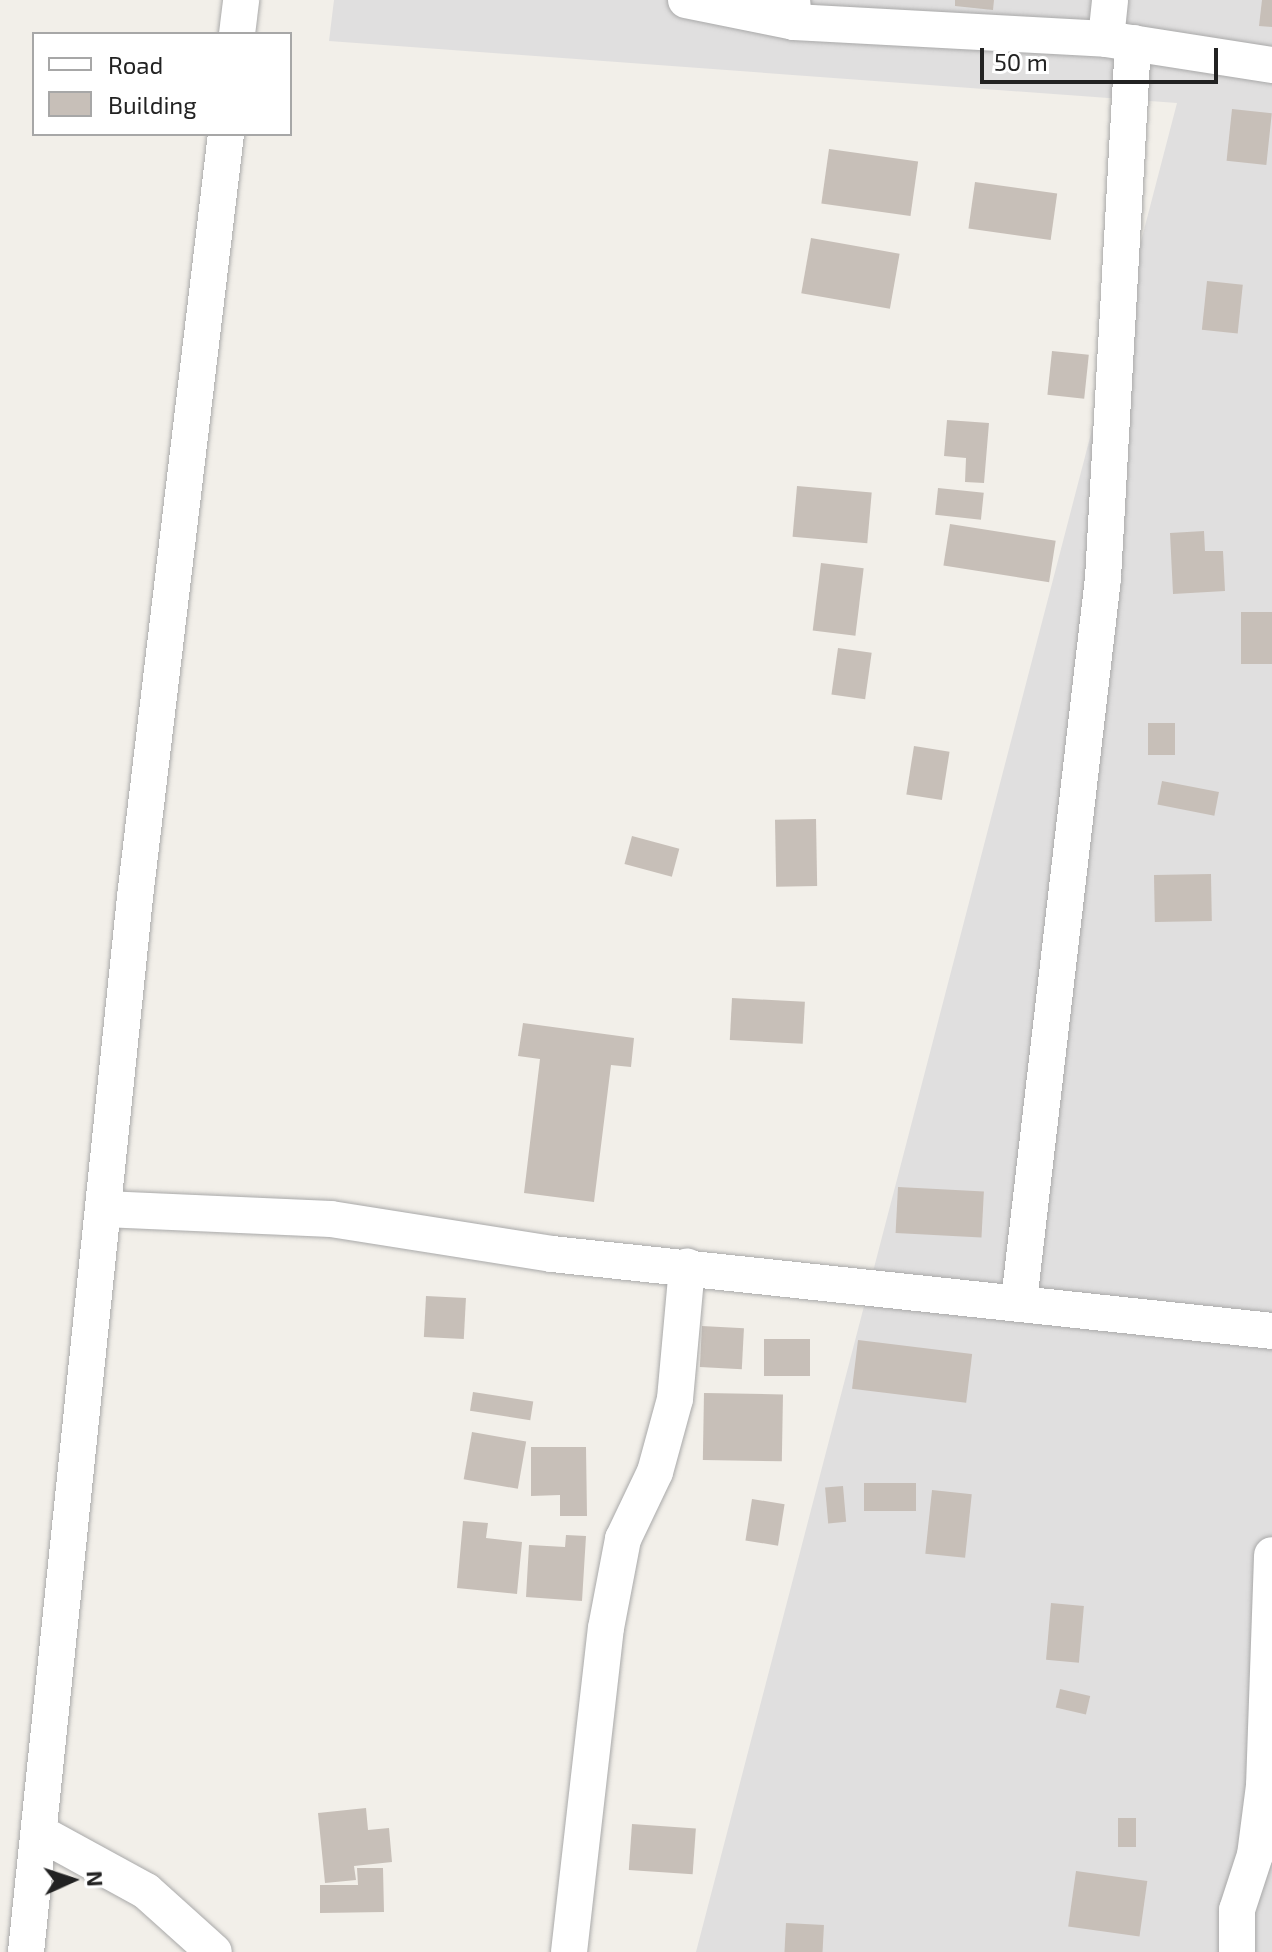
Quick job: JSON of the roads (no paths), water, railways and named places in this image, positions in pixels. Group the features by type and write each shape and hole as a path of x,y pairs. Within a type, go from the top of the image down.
{"street":[{"path":"237,32 241,0"},
{"path":"686,0 1119,41 1272,65"},
{"path":"1019,1301 1103,578 1119,41 1110,0"},
{"path":"26,1952 104,1209 226,136"},
{"path":"104,1209 331,1219 687,1267 1272,1331"},
{"path":"569,1952 606,1628 623,1539 655,1472 675,1399 687,1267"},
{"path":"1237,1952 1237,1910 1255,1855 1264,1786 1272,1555"},
{"path":"40,1833 146,1891 214,1952"}]}
